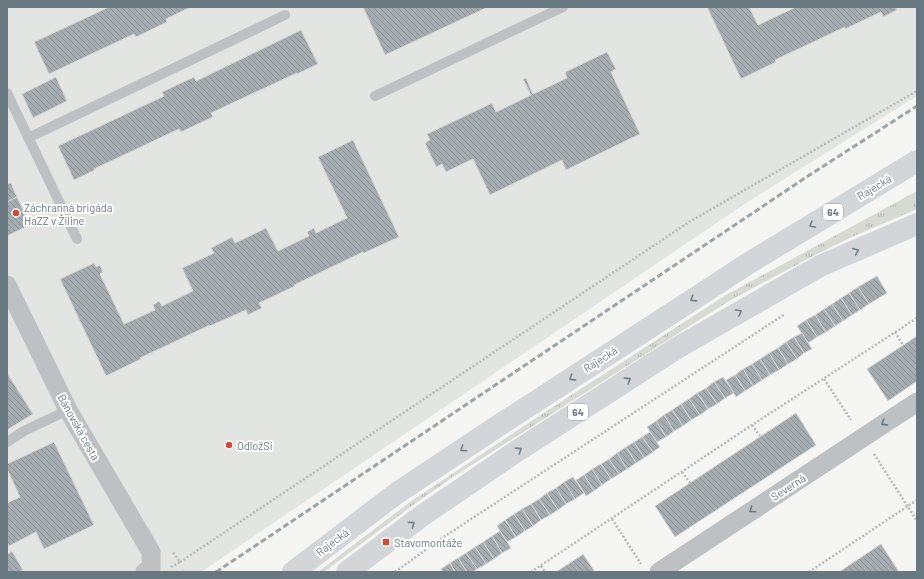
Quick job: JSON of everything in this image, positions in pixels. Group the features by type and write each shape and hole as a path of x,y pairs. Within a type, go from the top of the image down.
{"main road":[{"name":"Rajecká","path":"293,572 397,493 498,426 749,263 917,161"},
{"name":"64","path":"347,572 423,515 507,458 677,348 820,266 917,224"}],"street":[{"name":"Bánovská cesta","path":"7,285 68,410 151,552 148,570"},
{"name":"Severná","path":"650,569 917,402"}],"lane":[{"path":"375,96 557,8"},
{"path":"28,138 285,15"},
{"path":"7,93 77,239"},
{"path":"7,442 24,431 68,410"}],"path":[{"path":"180,562 689,222 917,91"},
{"path":"395,572 442,538 789,312"},
{"path":"531,572 752,425 917,318"},
{"path":"895,332 903,345"},
{"path":"752,425 760,436"},
{"path":"682,472 690,483"},
{"path":"809,572 917,500"},
{"path":"612,519 650,569"},
{"path":"540,566 545,572"}],"shaded area":[{"path":"7,7 917,7 917,96 746,203 201,572 7,572"}],"green space":[{"path":"917,191 917,209 854,236 815,255 729,301 459,473 413,505 324,572 318,572 410,502 536,418 726,295"}],"building":[{"path":"109,7 191,7 166,19 167,22 136,37 134,34 49,74 34,42"},
{"path":"363,7 488,7 385,55"},
{"path":"707,7 749,7 758,25 796,7 895,7 897,10 883,17 881,12 845,29 845,27 775,60 776,62 741,79"},
{"path":"301,30 318,64 211,113 213,117 181,132 179,129 74,180 58,146 164,96 162,92 194,77 196,81"},
{"path":"607,52 616,69 611,72 640,134 566,170 562,160 490,195 473,159 446,172 442,164 436,167 425,143 430,140 427,134 492,103 496,112 531,95 523,79 526,78 533,94 567,78 565,72"},
{"path":"56,77 67,101 33,118 22,94"},
{"path":"353,140 399,237 364,253 363,252 259,303 262,308 248,315 246,310 210,325 106,376 60,279 94,263 96,267 100,265 103,272 100,274 124,324 155,310 153,305 159,301 162,306 193,291 182,268 214,253 211,248 232,237 235,243 266,228 278,251 309,236 307,232 314,228 316,233 347,218 318,157"},
{"path":"11,183 17,197 7,202 7,184"},
{"name":"Záchranná brigáda HaZZ v Žiline","path":"17,197 30,225 7,236 7,202"},
{"path":"877,276 887,293 869,304 858,287"},
{"path":"858,287 869,304 860,310 849,293"},
{"path":"849,293 860,310 852,315 841,298"},
{"path":"841,298 852,315 843,321 832,304"},
{"path":"832,304 843,321 835,326 824,309"},
{"path":"824,309 835,326 826,332 815,315"},
{"path":"815,315 826,332 817,337 806,320"},
{"path":"806,320 817,337 808,343 797,326"},
{"path":"802,333 812,349 804,353 794,337"},
{"path":"917,336 917,381 888,401 867,369"},
{"path":"794,337 804,353 797,359 786,342"},
{"path":"786,342 797,359 788,364 778,348"},
{"path":"778,348 788,364 779,370 769,353"},
{"path":"769,353 779,370 770,375 760,359"},
{"path":"760,359 770,375 762,380 752,364"},
{"path":"752,364 762,380 753,386 743,369"},
{"path":"743,369 753,386 745,391 735,375"},
{"path":"7,373 33,414 7,430"},
{"path":"735,375 745,391 736,397 726,380"},
{"path":"723,377 734,393 725,398 714,382"},
{"path":"714,382 725,398 717,404 706,388"},
{"path":"706,388 717,404 708,409 697,393"},
{"path":"697,393 708,409 700,415 689,399"},
{"path":"689,399 700,415 691,420 681,404"},
{"path":"681,404 691,420 683,426 672,410"},
{"path":"672,410 683,426 674,431 664,415"},
{"path":"796,413 816,445 675,537 655,506"},
{"path":"664,415 674,431 666,437 656,421"},
{"path":"656,421 666,437 657,442 647,427"},
{"path":"650,432 660,447 653,452 642,437"},
{"path":"642,437 653,452 644,458 634,442"},
{"path":"54,442 94,525 44,549 36,532 9,546 7,542 7,503 20,497 7,469 7,464"},
{"path":"634,442 644,458 636,463 626,447"},
{"path":"626,447 636,463 627,469 617,453"},
{"path":"617,453 627,469 619,474 609,459"},
{"path":"609,459 619,474 611,479 601,464"},
{"path":"601,464 611,479 602,485 592,469"},
{"path":"592,469 602,485 594,491 584,475"},
{"path":"584,475 594,491 586,496 576,480"},
{"path":"573,477 584,493 575,499 564,482"},
{"path":"564,482 575,499 566,504 556,488"},
{"path":"556,488 566,504 558,510 547,493"},
{"path":"547,493 558,510 550,515 539,499"},
{"path":"539,499 550,515 541,520 531,504"},
{"path":"531,504 541,520 533,526 522,509"},
{"path":"522,509 533,526 525,531 514,514"},
{"path":"514,514 525,531 516,537 505,520"},
{"path":"505,520 516,537 507,542 497,526"},
{"path":"500,531 511,548 502,553 492,536"},
{"path":"492,536 502,553 494,559 483,542"},
{"path":"483,542 494,559 486,564 475,547"},
{"path":"881,544 899,572 839,572"},
{"path":"475,547 486,564 477,569 466,553"},
{"path":"12,551 23,570 19,572 7,572 7,555"},
{"path":"466,553 477,569 473,572 467,572 458,558"},
{"path":"583,554 595,572 556,572 582,555"},
{"path":"458,558 467,572 455,572 450,563"},
{"path":"450,563 455,572 443,572 441,569"}],"railway":[{"path":"216,572 808,176 917,106"}],"place":[{"name":"Záchranná brigáda HaZZ v Žiline","path":"16,213"},
{"name":"OdložSi","path":"229,445"},
{"name":"Stavomontáže","path":"386,542"}]}
